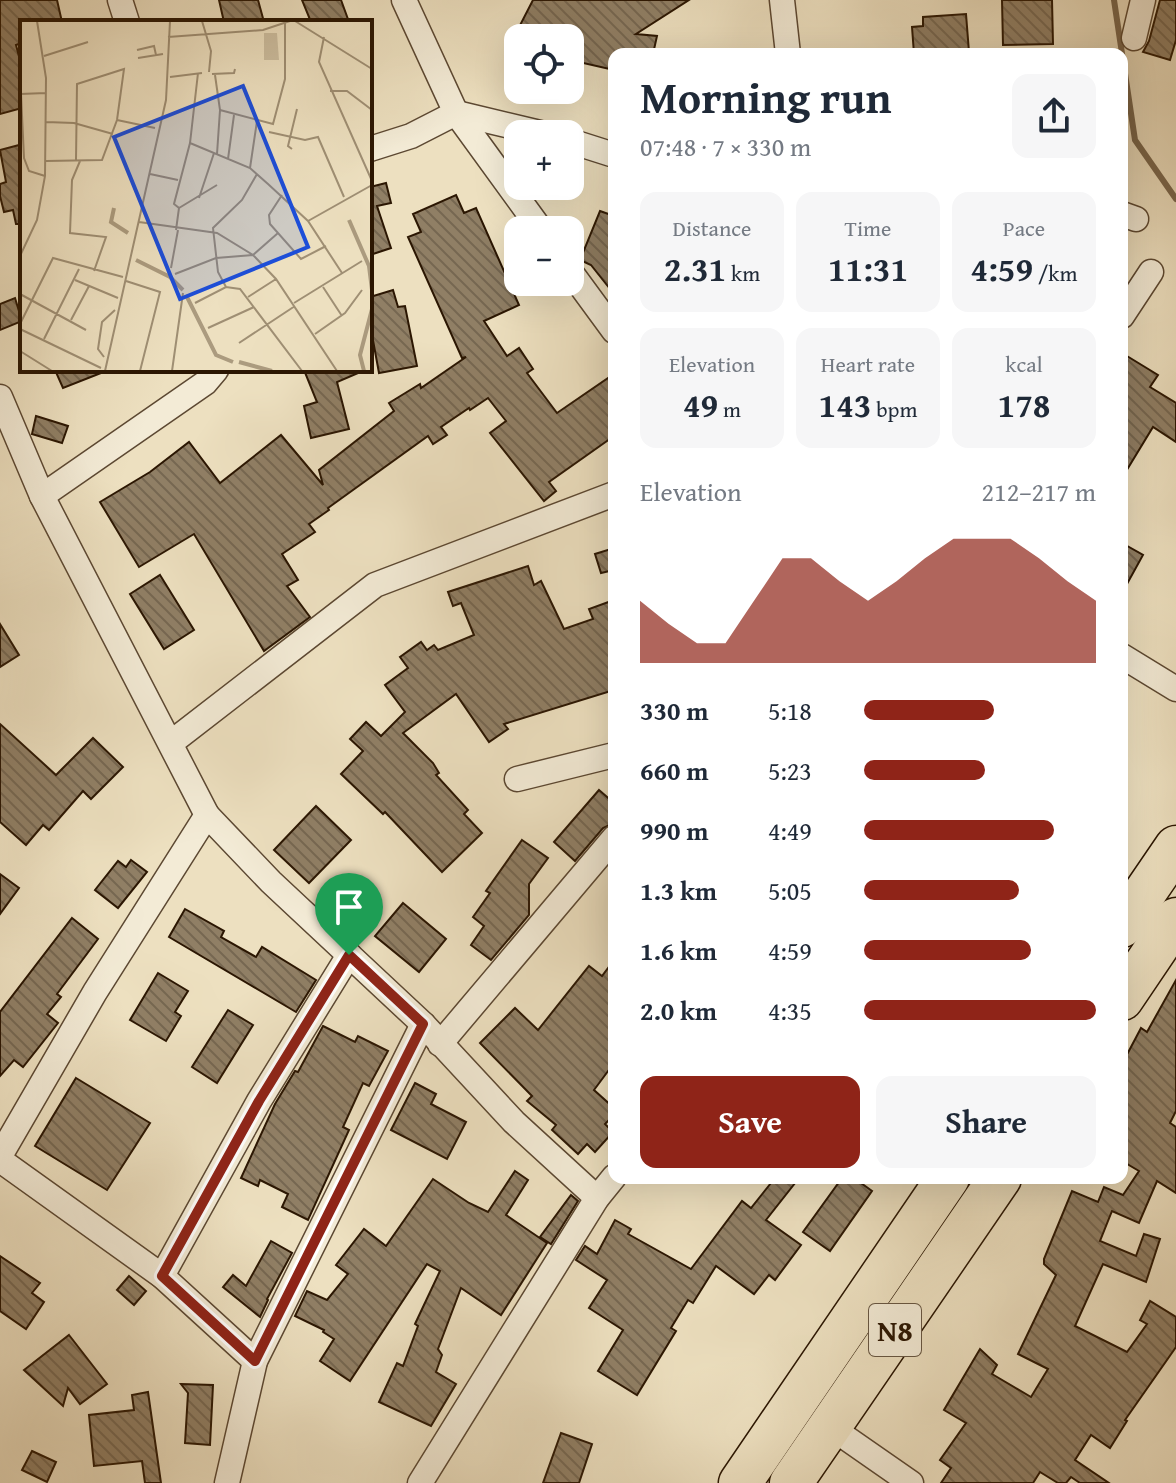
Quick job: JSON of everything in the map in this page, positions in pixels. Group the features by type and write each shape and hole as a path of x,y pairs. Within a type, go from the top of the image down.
{"highway":[{"path":"1128,917 1176,847"},
{"path":"1128,990 1176,919"},
{"name":"N8","path":"740,1483 944,1184"},
{"name":"N8","path":"791,1483 996,1184"}],"street":[{"path":"120,0 126,20"},
{"path":"404,0 456,113 531,216"},
{"path":"782,0 787,48"},
{"path":"1134,38 1143,0"},
{"path":"372,148 411,136 456,113 504,124"},
{"path":"584,145 608,153"},
{"path":"1128,307 1151,272"},
{"path":"584,290 608,323"},
{"path":"42,496 205,383 214,372"},
{"path":"0,397 42,496 110,630 172,742 207,815 271,882 423,1024 514,1122 597,1198"},
{"path":"172,742 375,585 608,496"},
{"path":"1128,660 1176,689"},
{"path":"517,779 608,756"},
{"path":"207,815 95,992 0,1158 162,1276 255,1361"},
{"path":"440,1044 608,845"},
{"path":"162,1276 259,1101 349,955"},
{"path":"227,1483 255,1361 423,1024"},
{"path":"420,1483 608,1184"},
{"path":"829,1426 911,1483"}],"building":[{"path":"0,0 57,0 62,20 20,20 20,44 16,45 20,60 20,109 0,114"},
{"path":"219,0 258,0 263,20 224,20"},
{"path":"302,0 341,0 348,20 310,20"},
{"path":"533,0 689,0 636,34 657,36 654,48 608,48 608,69 584,63 584,24 521,24"},
{"path":"1002,0 1052,0 1053,44 1003,45"},
{"path":"1160,0 1176,0 1176,40 1170,60 1143,52"},
{"path":"966,14 969,48 914,48 912,27 923,26 923,17"},
{"path":"19,145 20,224 16,224 13,210 4,212 0,184 6,182 0,150"},
{"path":"386,183 391,203 377,206 391,248 372,254 372,186"},
{"path":"456,195 464,213 476,208 504,271 504,296 515,296 519,305 484,321 507,356 519,348 533,369 527,373 557,413 608,378 608,440 549,482 556,491 544,501 490,433 506,421 488,398 469,408 441,427 447,435 433,444 428,436 328,508 309,524 315,532 282,554 298,580 287,586 310,617 264,651 194,534 139,567 100,502 150,472 189,442 220,483 281,435 323,485 319,470 394,411 389,403 420,384 421,388 466,357 462,358 408,237 421,232 413,214"},
{"path":"600,211 608,214 608,286 591,265 584,262 584,250"},
{"path":"393,290 398,307 405,306 417,366 379,373 372,335 372,296"},
{"path":"15,298 20,322 0,330 0,304"},
{"path":"1128,357 1158,375 1150,387 1176,403 1176,442 1153,427 1128,468"},
{"path":"56,372 103,372 63,388"},
{"path":"305,372 360,372 337,382 349,429 311,438 304,406 317,402"},
{"path":"36,416 68,426 62,443 32,434"},
{"path":"1128,546 1143,555 1128,582"},
{"path":"608,550 608,571 601,573 595,554"},
{"path":"528,566 534,585 541,581 564,629 593,619 589,609 608,602 608,692 504,724 508,729 489,742 456,694 403,733 433,763 439,773 436,775 468,810 464,814 482,833 442,872 385,812 383,814 341,774 363,751 350,739 366,722 381,736 405,712 385,685 408,668 400,657 421,642 427,650 434,645 438,650 474,635 461,603 453,606 448,592"},
{"path":"160,575 194,630 164,649 130,594"},
{"path":"0,624 19,655 0,667"},
{"path":"0,724 56,775 93,738 123,767 91,799 83,791 49,830 43,825 26,845 0,822"},
{"path":"599,790 608,798 608,826 575,861 554,842"},
{"path":"316,806 351,840 309,883 274,850"},
{"path":"522,840 548,858 529,884 529,915 491,960 471,945 484,926 473,917 490,893 486,891"},
{"path":"131,860 147,872 118,908 95,890 118,861 126,867"},
{"path":"0,874 19,888 0,914"},
{"path":"403,903 446,939 419,972 375,936"},
{"path":"185,909 224,931 221,937 256,957 262,947 316,980 296,1012 169,937"},
{"path":"72,918 98,939 57,994 61,997 47,1014 58,1023 23,1067 14,1060 0,1076 0,1012"},
{"path":"589,966 602,976 608,968 608,1071 594,1090 608,1103 608,1121 605,1124 608,1138 595,1152 587,1144 578,1154 552,1130 556,1125 527,1101 532,1096 480,1043 515,1008 538,1030"},
{"path":"158,973 188,991 175,1012 181,1016 166,1041 130,1020"},
{"path":"1176,980 1176,1111 1170,1123 1176,1127 1176,1193 1157,1181 1139,1223 1112,1211 1100,1241 1136,1256 1144,1234 1160,1239 1146,1282 1103,1264 1075,1326 1127,1352 1147,1324 1140,1320 1150,1301 1176,1317 1176,1347 1125,1420 1110,1448 1091,1435 1075,1460 1109,1483 1080,1483 1071,1477 1066,1483 1058,1483 1040,1472 1033,1483 941,1483 951,1468 940,1460 966,1423 944,1410 980,1349 997,1365 992,1374 1031,1397 1048,1369 1018,1354 1056,1275 1044,1264 1044,1259 1072,1191 1098,1202 1104,1187 1123,1195 1139,1171 1128,1165 1128,1053 1141,1028 1147,1032"},
{"path":"228,1010 253,1025 217,1083 192,1067"},
{"path":"323,1026 355,1042 358,1036 388,1051 369,1086 363,1083 343,1127 349,1130 308,1220 282,1207 288,1194 260,1180 258,1186 241,1178 275,1104 295,1071 298,1072"},
{"path":"76,1078 150,1123 107,1190 35,1146"},
{"path":"415,1083 436,1094 431,1104 466,1122 447,1159 391,1130"},
{"path":"515,1171 528,1180 506,1215 547,1243 501,1315 461,1288 438,1349 442,1355 436,1372 456,1384 431,1426 379,1402 397,1363 403,1366 418,1326 415,1324 440,1271 427,1264 350,1381 320,1361 334,1339 324,1330 295,1316 307,1291 327,1300 348,1274 336,1265 364,1229 386,1246 433,1179 488,1212"},
{"path":"770,1184 794,1184 766,1220 801,1245 775,1280 769,1275 754,1294 716,1266 693,1303 688,1300 671,1328 676,1331 637,1395 598,1371 623,1330 589,1308 607,1280 576,1260 585,1246 597,1254 615,1220 631,1229 628,1234 691,1269 742,1201 751,1208"},
{"path":"838,1184 862,1184 872,1191 830,1251 803,1232"},
{"path":"571,1195 578,1201 551,1244 540,1237"},
{"path":"271,1241 292,1253 260,1317 223,1287 233,1275 246,1286"},
{"path":"0,1256 40,1283 32,1293 44,1302 26,1329 0,1311"},
{"path":"129,1276 146,1291 134,1305 117,1290"},
{"path":"69,1335 107,1384 80,1404 68,1388 63,1406 24,1370"},
{"path":"181,1384 213,1385 210,1445 185,1443 188,1393"},
{"path":"148,1392 161,1483 145,1483 142,1461 94,1466 89,1415 134,1410 132,1395"},
{"path":"561,1433 592,1444 579,1483 543,1483"},
{"path":"32,1451 56,1462 47,1482 22,1470"}],"waterway":[{"path":"1114,0 1121,48"},
{"path":"1128,93 1135,140 1176,199"}],"route":[{"path":"349,955 423,1024 255,1361 162,1276 259,1101 349,955"}]}
